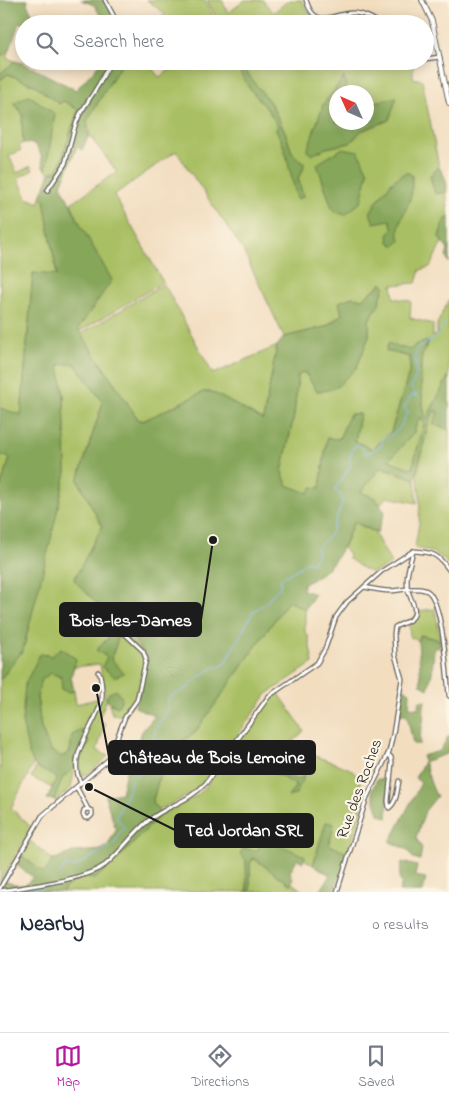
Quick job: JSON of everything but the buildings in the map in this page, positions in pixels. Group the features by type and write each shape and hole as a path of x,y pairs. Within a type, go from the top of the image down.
{"street":[{"path":"105,0 113,15"},
{"path":"306,0 309,10 315,15"},
{"path":"422,0 430,15"},
{"path":"342,15 354,13 363,15"},
{"path":"434,29 449,103"},
{"path":"434,58 440,57"},
{"path":"47,191 65,164 80,114 100,84 107,70"},
{"path":"0,890 67,878 103,866 148,821 163,810 197,793 269,696 317,663 323,654 340,612 347,602 382,571 413,551 434,554 442,560 449,570"},
{"path":"408,589 407,576 413,551"},
{"path":"364,587 374,590 426,590 431,593 443,636 449,696"},
{"name":"Rue des Roches","path":"337,892 367,797 388,755 398,713 402,679 395,655 394,634 396,627 414,616 408,589"},
{"path":"0,890 42,816 109,759 125,717 137,700 146,659 144,651 123,632"},
{"path":"81,783 76,774 78,752 103,696 100,674 98,672"},
{"path":"388,755 391,757 392,762 389,808 396,798 399,781"},
{"path":"77,788 88,809"}],"green space":[{"path":"0,0 28,0 27,4 33,15 15,15 15,35 9,52 0,56"},
{"path":"81,0 105,0 113,15 100,15 94,5"},
{"path":"147,0 204,0 212,15 164,15"},
{"path":"207,0 222,0 228,13 245,0 263,0 273,13 289,0 302,0 312,15 214,15"},
{"path":"9,52 7,58 15,61 0,74 0,56"},
{"path":"15,61 15,70 37,70 76,90 94,70 118,70 87,121 89,135 82,150 77,147 61,185 80,224 112,280 78,329 138,419 143,421 203,392 212,392 263,420 277,346 284,337 325,327 342,315 339,302 352,297 362,299 383,283 385,285 378,306 369,320 369,336 357,367 337,387 324,391 317,391 305,372 298,375 294,415 282,472 287,485 308,493 312,487 320,488 327,438 339,439 350,414 360,414 355,441 372,449 391,432 410,370 410,357 386,351 388,343 410,350 415,345 429,341 421,362 422,397 426,420 449,375 449,428 433,424 438,413 435,410 429,422 415,479 381,467 361,492 375,498 385,512 377,533 354,522 335,559 322,573 303,584 303,590 315,594 305,609 288,601 194,734 174,746 163,764 152,803 161,814 119,858 95,879 77,880 62,892 0,892 0,887 5,881 15,885 25,885 33,877 16,865 22,856 44,873 53,860 73,852 101,850 108,845 116,830 105,796 121,793 126,771 137,762 135,746 143,730 155,716 135,707 148,657 126,631 119,629 111,659 124,673 115,677 102,667 107,657 96,650 109,638 101,629 106,621 101,618 104,611 74,580 102,526 78,480 103,402 74,363 59,365 64,395 66,472 50,543 23,650 0,680 0,489 10,458 0,454 0,408 21,415 33,273 57,275 44,200 41,197 50,173 58,170 78,110 64,101 59,104 36,86 8,74 0,80 0,74","holes":["420,416 424,424 412,469 389,460 413,434"]},
{"path":"118,70 153,70 159,77 170,70 240,70 279,126 276,129 284,147 298,199 303,196 298,178 303,170 304,163 294,155 271,104 245,70 413,70 413,78 422,80 439,167 430,176 435,194 446,192 449,218 444,220 439,237 442,242 430,267 420,270 416,283 392,285 394,298 411,301 410,318 433,324 433,337 437,333 437,324 449,300 449,375 426,420 422,398 421,362 422,354 429,342 415,345 411,350 386,351 410,357 410,370 391,432 372,449 355,442 360,414 350,414 339,439 327,438 320,489 308,494 287,485 282,472 294,415 298,375 304,372 317,391 337,387 357,367 369,336 369,320 378,306 382,283 362,299 352,297 342,314 325,327 284,337 243,250 176,151 114,195 163,282 79,331 80,224 71,203 117,172 89,135 87,121","holes":["395,178 411,196 399,223 398,234 393,229 390,220 377,201"]},
{"path":"239,70 245,70 271,104 285,132 291,150 304,163 303,170 298,178 303,197 297,199 284,147 276,129 278,126 268,110 249,88"},
{"path":"8,74 36,86 59,104 64,101 78,110 58,170 50,173 46,170 54,114 23,115 23,143 19,146 21,150 9,156 17,173 31,166 33,170 18,178 27,198 39,203 41,197 44,200 57,276 33,273 21,416 0,408 0,80"},
{"path":"344,77 346,85 338,85"},
{"path":"29,95 55,114 46,170 43,167 41,155 35,144 23,143 23,115 14,103"},
{"path":"329,97 329,130 364,130 350,143 326,148 312,155 307,151 323,105"},
{"path":"397,97 389,120 374,126 374,102"},
{"path":"343,148 358,151 368,172 361,202 345,215 333,211 317,164"},
{"path":"439,167 446,180 447,189 446,192 435,194 430,175"},
{"path":"406,172 412,175 411,195 400,223 400,241 395,246 389,242 388,235 393,229 390,220 374,223 370,213 385,190"},
{"path":"449,218 449,263 446,256 448,250 439,237 444,220"},
{"path":"164,284 213,374 277,346 263,420 212,392 203,392 143,421 138,419 81,334"},
{"path":"74,363 103,402 78,480 102,526 74,580 105,611 109,638 102,643 111,660 119,632 143,652 144,663 135,700 123,716 112,714 109,703 118,707 109,693 98,721 105,724 97,750 108,756 89,774 82,775 78,771 72,735 70,752 61,757 50,750 41,728 37,697 42,678 51,673 61,677 69,692 74,691 76,704 105,697 100,664 74,667 76,659 40,654 29,753 34,763 11,808 32,828 0,882 0,680 23,650 66,472 64,395 58,365"},
{"path":"435,410 447,429 449,428 449,566 435,553 415,548 420,498 417,472 429,422"},
{"path":"420,416 424,424 412,469 388,460 413,434"},
{"path":"0,454 11,458 0,489"},
{"path":"381,467 415,479 417,503 388,497 380,504 375,498 361,492"},
{"path":"354,522 374,532 391,563 373,572 365,570 348,558 349,554 343,548"},
{"path":"288,601 305,609 305,632 308,635 313,663 267,694 202,784 185,797 158,810 152,803 163,764 174,746 194,734"},
{"path":"435,609 440,640 421,635 418,640 410,637 409,622 417,614 417,611"},
{"path":"420,635 440,640 440,647 434,649 432,673 428,689 421,685 418,640"},
{"path":"61,648 76,659 71,677 74,691 62,690 61,677 51,673 42,679 37,697 41,728 50,750 62,757 70,752 72,735 82,730 90,742 75,766 62,779 54,800 47,799 57,778 36,767 29,754 22,722 25,684 40,654 51,656"},
{"path":"404,689 410,692 409,707 418,708 420,701 425,701 420,744 413,744 407,715 399,715"},
{"path":"116,690 122,698 118,707 106,700 109,693"},
{"path":"278,692 304,731 288,746 348,768 357,776 361,785 363,796 362,808 348,853 329,845 334,824 326,822 313,865 304,859 305,856 257,852 246,860 247,892 62,892 67,886 119,858 161,814 198,795 265,704"},
{"path":"449,735 449,753 424,762 422,756 440,751"},
{"path":"424,762 437,796 425,811 416,838 422,848 420,860 413,858 408,850 390,842 421,783 415,778"},
{"path":"263,763 298,780 304,775 295,795 288,797 296,785 260,765"},
{"path":"75,766 71,788 56,801 54,800 62,779"},
{"path":"36,767 57,778 52,788 31,777"},
{"path":"377,779 389,781 387,818 379,814 372,791"},
{"path":"326,822 334,824 329,845 348,853 334,892 320,892 330,875 313,865"},
{"path":"263,838 305,856 303,862 297,859 290,872 293,879 291,885 253,858 250,863 250,892 247,892 246,860 240,854 243,848 257,851"},
{"path":"30,841 53,860 44,874 22,856"},
{"path":"254,858 291,885 292,883 304,892 250,892 250,863"},
{"path":"402,862 417,866 415,876 426,878 423,892 399,892 402,883 399,879"}],"waterway":[{"path":"60,874 65,866 75,867 115,843 120,832 125,828 116,817 133,777 142,770 144,760 151,754 156,727 166,714 169,698 189,687 214,667 224,665 253,612 267,602 280,587 281,578 307,561 312,563 318,554 316,549 330,535 343,501 340,494 334,490 350,466 353,448 356,445 361,446 366,454 381,446 382,440 402,425 408,413 404,408 412,395 417,396 411,388 416,375 415,353 421,346 436,337 449,318"},
{"path":"18,892 51,885 53,887 55,884"}],"place":[{"name":"Bois-les-Dames","path":"213,540"},
{"name":"Château de Bois Lemoine","path":"96,688"},
{"name":"Ted Jordan SRL","path":"89,787"}]}
